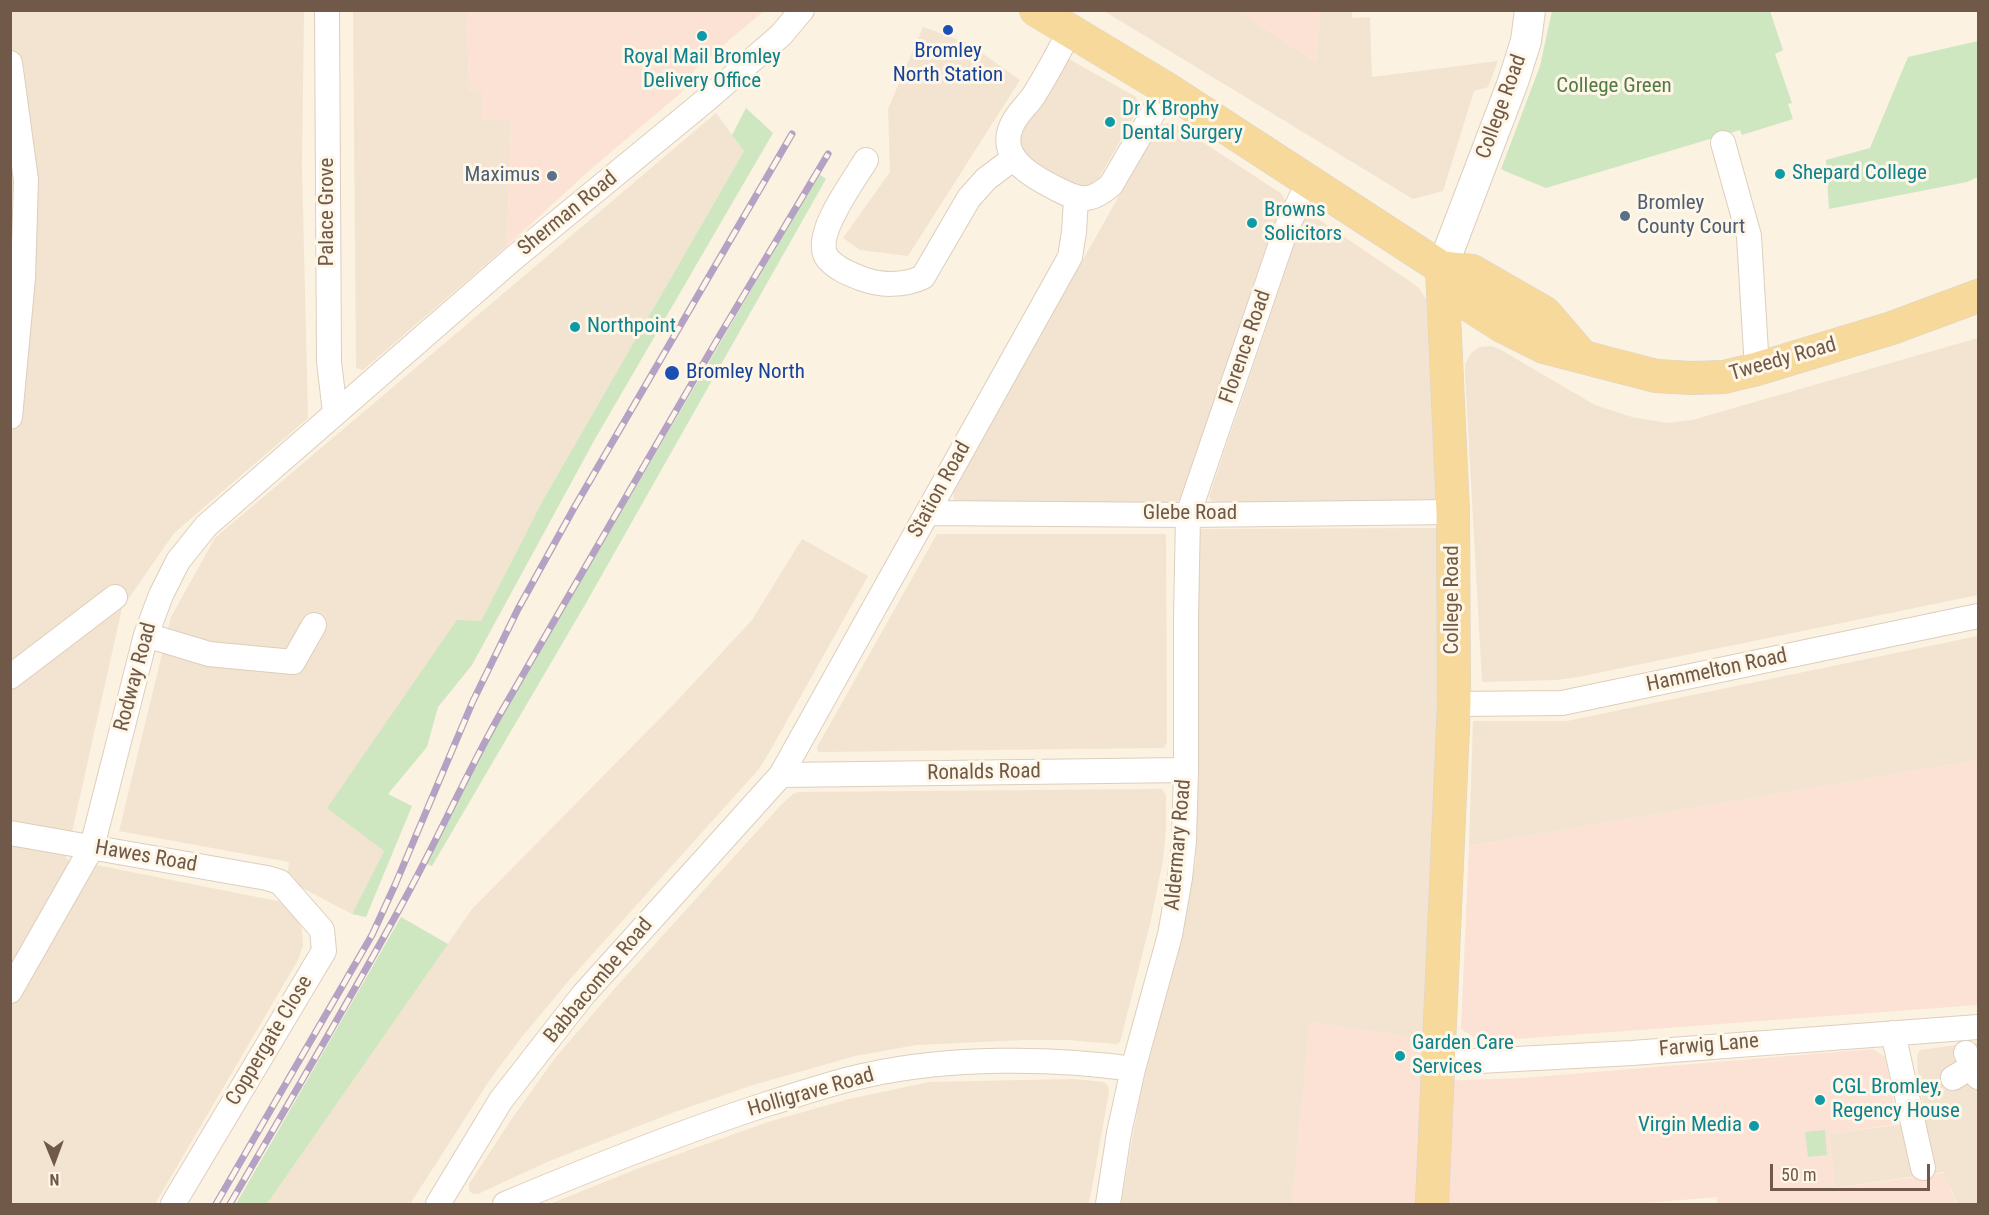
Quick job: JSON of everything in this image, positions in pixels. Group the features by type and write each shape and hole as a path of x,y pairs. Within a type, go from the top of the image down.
{"main road":[{"name":"Tweedy Road","path":"1036,10 1167,89 1442,268 1472,271 1545,313 1582,356"},
{"name":"Tweedy Road","path":"1442,268 1458,298 1502,326 1544,346 1620,368 1656,376 1680,378 1724,377 1757,369 1892,328 1978,296"},
{"name":"College Road","path":"1432,1204 1454,704 1453,512 1442,268"},
{"path":"1445,352 1457,339 1470,330 1485,326 1502,326"}],"street":[{"name":"Palace Grove","path":"327,10 329,362 335,412"},
{"name":"College Road","path":"1442,268 1513,82 1526,41 1530,10"},
{"name":"Sherman Road","path":"335,412 515,257 706,100 781,35 803,12"},
{"path":"1070,30 1033,97 1015,119 1010,130 1008,140 1014,158 1018,165 1034,177 1076,199 1090,198 1103,192 1111,185 1167,89"},
{"path":"10,63 23,278 10,417"},
{"path":"1723,143 1749,236 1757,369"},
{"path":"866,160 832,218 825,233 823,246 827,258 839,269 863,279 886,284 911,282 923,277 969,198 986,179 1014,158"},
{"name":"Florence Road","path":"1188,515 1286,229 1309,182"},
{"name":"Station Road","path":"781,775 1070,257 1076,199"},
{"name":"Rodway Road","path":"10,991 92,847 146,635 160,595 178,561 206,526 335,412"},
{"name":"Glebe Road","path":"927,513 1188,515 1453,512"},
{"name":"Aldermary Road","path":"1108,1204 1119,1133 1133,1069 1170,934 1184,841 1188,515"},
{"path":"10,677 114,597"},
{"name":"Hammelton Road","path":"1454,704 1562,703 1978,616"},
{"path":"146,635 209,654 293,662 314,626"},
{"name":"Ronalds Road","path":"781,775 1186,770"},
{"name":"Babbacombe Road","path":"438,1204 501,1100 583,995 781,775"},
{"name":"Hawes Road","path":"10,833 280,882"},
{"name":"Coppergate Close","path":"172,1204 324,951 322,930 280,882"},
{"name":"Farwig Lane","path":"1440,1063 1632,1053 1978,1027"},
{"path":"1893,1033 1923,1168"},
{"name":"Holligrave Road","path":"505,1204 697,1128 868,1074 973,1062 1065,1062 1133,1069"}],"shaded area":[{"path":"467,10 764,11 695,69 682,92 591,169 507,246 511,121 482,120 482,92 469,92"},
{"path":"10,11 304,11 302,167 308,418 174,533 122,608 66,859 282,902 296,915 302,929 303,945 298,960 155,1204 11,1204"},
{"path":"353,11 467,11 469,92 482,92 482,120 511,120 507,246 363,370 356,368"},
{"path":"1104,11 1238,11 1316,62 1320,11 1352,11 1352,18 1370,17 1372,77 1498,61 1488,87 1474,91 1443,191 1413,199"},
{"path":"1238,11 1320,11 1316,62"},
{"path":"923,27 968,43 1020,80 908,256 860,250 843,238 890,172 888,109"},
{"path":"1069,59 1136,97 1139,108 1099,178 1091,185 1080,187 1027,158 1021,148 1019,137 1060,63"},
{"path":"716,113 744,151 543,500 481,621 328,808 384,851 352,914 287,880 289,862 119,831 171,617 215,538"},
{"path":"1172,122 1282,194 1287,204 1269,238 1182,496 1179,501 1173,503 963,503 954,500 953,490 1159,125"},
{"path":"1307,217 1315,217 1411,282 1420,289 1426,299 1436,500 1432,502 1218,502 1212,501 1209,497 1302,221"},
{"path":"1978,338 1978,595 1578,677 1557,680 1482,682 1465,374 1465,364 1472,352 1480,347 1492,346 1595,405 1632,417 1667,423 1692,420"},
{"path":"1440,528 1444,618 1428,1040 1310,1022 1292,1204 1121,1204 1141,1090 1181,941 1196,859 1198,536 1202,529"},
{"path":"937,534 1166,534 1167,742 1164,748 818,752 817,747"},
{"path":"802,539 868,576 770,751 759,769 571,978 521,1038 489,1081 410,1204 267,1204 472,909 676,702 752,620"},
{"path":"1978,636 1978,760 1469,846 1473,721 1567,721"},
{"path":"1978,760 1978,1005 1503,1040 1480,1041 1461,1029 1469,846"},
{"path":"1162,789 1166,795 1163,860 1151,920 1120,1042 1116,1044 1068,1040 1023,1040 916,1045 855,1056 753,1085 672,1113 547,1162 478,1194 469,1191 469,1184 555,1058 617,986 793,794 798,792"},
{"path":"1310,1022 1428,1040 1418,1204 1292,1204"},
{"path":"1978,1042 1978,1204 1957,1204 1944,1172 1835,1188 1829,1134 1926,1121 1918,1073 1917,1055 1920,1050"},
{"path":"1873,1049 1885,1057 1898,1124 1829,1134 1835,1188 1945,1173 1956,1204 1717,1204 1717,1197 1635,1204 1432,1204 1439,1081 1522,1078"},
{"path":"1073,1079 1104,1082 1109,1092 1089,1204 550,1204 639,1168 768,1122 849,1099 929,1082"}],"green space":[{"name":"College Green","path":"1552,11 1770,11 1783,50 1775,54 1792,103 1788,104 1793,119 1742,135 1740,130 1546,188 1505,171 1501,169 1540,66"},
{"path":"1978,41 1978,177 1967,182 1829,209 1826,160 1870,148 1908,57"},
{"path":"746,108 773,133 595,439 472,665 438,707 427,747 388,794 412,806 366,917 352,914 384,851 327,808 457,620 481,621 543,500 744,151 732,135"},
{"path":"819,174 826,179 586,603 432,866 424,863 479,755"},
{"path":"401,917 448,944 267,1204 236,1204"},
{"path":"1825,1130 1827,1155 1808,1157 1805,1132"}],"railway":[{"path":"216,1204 372,935 473,701 518,609 574,508 792,134"},
{"path":"230,1204 342,1012 419,873 499,716 717,340 828,154"}],"place":[{"name":"Bromley North Station","path":"948,30"},
{"name":"Royal Mail Bromley Delivery Office","path":"702,36"},
{"name":"Dr K Brophy Dental Surgery","path":"1110,122"},
{"name":"Shepard College","path":"1780,174"},
{"name":"Maximus","path":"552,176"},
{"name":"Bromley County Court","path":"1625,216"},
{"name":"Browns Solicitors","path":"1252,223"},
{"name":"Northpoint","path":"575,327"},
{"name":"Bromley North","path":"672,373"},
{"name":"Garden Care Services","path":"1400,1056"},
{"name":"CGL Bromley, Regency House","path":"1820,1100"},
{"name":"Virgin Media","path":"1754,1126"}]}
